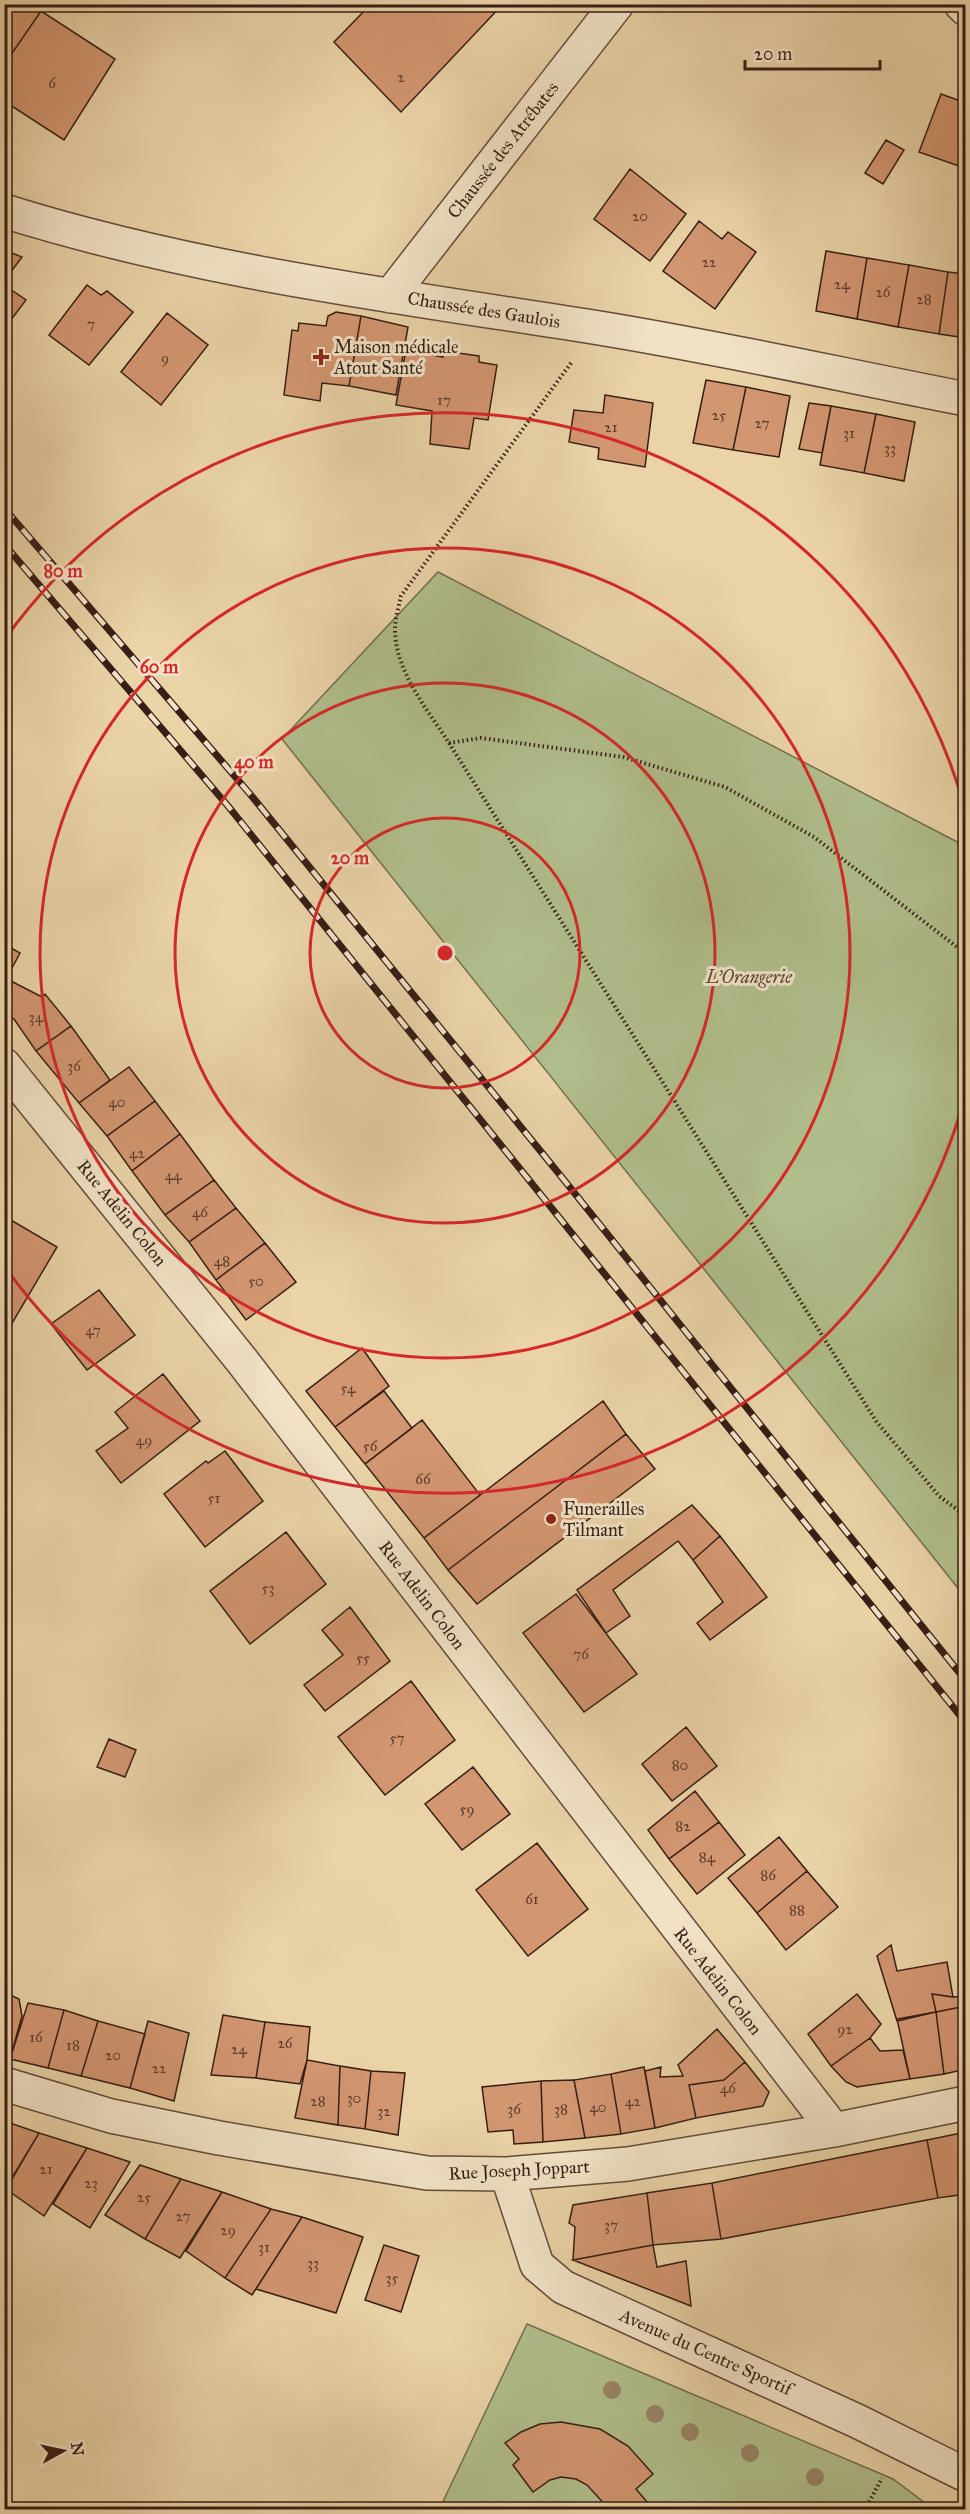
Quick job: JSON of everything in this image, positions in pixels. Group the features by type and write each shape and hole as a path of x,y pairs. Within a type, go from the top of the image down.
{"street":[{"name":"Chaussée des Atrébates","path":"390,296 617,4"},
{"path":"961,4 966,9"},
{"name":"Chaussée des Gaulois","path":"4,211 67,230 214,262 390,296 597,328 966,399"},
{"name":"Rue Adelin Colon","path":"5,1068 243,1362 834,2130"},
{"name":"Rue Joseph Joppart","path":"4,2084 111,2116 219,2138 427,2173 507,2174 628,2164 834,2130 966,2103"},
{"name":"Avenue du Centre Sportif","path":"507,2174 537,2265 563,2288 857,2421 966,2475"}],"path":[{"path":"597,328 401,596 395,628 400,660 415,690 876,1421 939,1496 966,1516"},
{"path":"449,743 482,738 623,757 725,787 814,837 966,954"}],"green space":[{"name":"L'Orangerie","path":"438,572 965,846 965,1597 282,739"},
{"path":"527,2324 893,2479 933,2509 439,2510"}],"building":[{"path":"4,4 31,4 41,11 4,65"},
{"path":"371,4 503,4 401,112 334,42"},
{"path":"41,11 115,59 64,140 4,101 4,65"},
{"path":"941,94 966,103 966,148 959,166 919,152"},
{"path":"886,140 904,150 883,184 865,173"},
{"path":"966,148 966,168 959,166"},
{"path":"630,169 686,214 650,261 594,219"},
{"path":"699,221 722,239 728,232 756,252 715,309 663,271"},
{"path":"4,250 22,257 4,281"},
{"path":"826,251 867,258 857,319 816,311"},
{"path":"867,258 909,265 898,327 857,319"},
{"path":"909,265 948,272 939,334 898,327"},
{"path":"948,272 966,274 966,338 939,334"},
{"path":"87,285 101,295 107,291 133,312 89,365 49,335"},
{"path":"10,289 26,300 4,329 4,291 7,295"},
{"name":"Maison médicale Atout Santé","path":"336,312 361,316 349,386 322,383 320,401 284,395 292,330 298,331 299,323 326,326 328,316"},
{"path":"167,313 208,345 161,405 121,372"},
{"path":"361,316 408,327 396,395 349,386"},
{"path":"406,350 443,357 444,351 479,356 479,362 497,365 488,420 474,418 469,449 430,444 432,411 396,405"},
{"path":"706,380 746,387 733,450 693,443"},
{"path":"746,387 790,396 779,457 733,450"},
{"path":"605,395 653,403 645,467 598,459 599,448 569,442 574,410 603,413"},
{"path":"809,403 831,406 822,453 799,449"},
{"path":"831,406 876,414 864,473 820,465"},
{"path":"876,414 915,422 904,481 864,473"},
{"path":"4,944 20,953 4,983"},
{"path":"7,979 42,997 45,994 71,1026 36,1051 14,1019 4,1014 4,983"},
{"path":"71,1026 110,1080 79,1103 36,1051"},
{"path":"129,1067 155,1101 107,1136 79,1103"},
{"path":"155,1101 180,1134 132,1171 107,1136"},
{"path":"180,1134 214,1180 165,1215 132,1171"},
{"path":"214,1180 236,1208 189,1242 165,1215"},
{"path":"236,1208 265,1243 216,1280 189,1242"},
{"path":"4,1216 57,1247 11,1325 4,1322"},
{"path":"265,1243 296,1282 246,1320 216,1280"},
{"path":"99,1290 135,1335 87,1370 51,1324"},
{"path":"362,1348 389,1386 335,1427 306,1391"},
{"path":"163,1374 200,1421 121,1483 96,1451 128,1428 115,1412"},
{"path":"384,1391 412,1428 365,1464 335,1427"},
{"path":"603,1401 626,1434 448,1570 424,1538"},
{"path":"422,1420 480,1495 424,1538 365,1464"},
{"name":"Funerailles Tilmant","path":"626,1434 655,1469 477,1604 448,1570"},
{"path":"225,1451 263,1501 205,1547 164,1494 206,1461 208,1463"},
{"path":"692,1505 720,1536 693,1560 678,1541 613,1590 630,1616 606,1633 577,1590"},
{"path":"286,1532 326,1584 250,1644 210,1591"},
{"path":"720,1536 767,1597 710,1640 697,1623 723,1602 693,1560"},
{"path":"576,1594 637,1674 584,1712 523,1633"},
{"path":"350,1607 390,1661 325,1711 304,1685 343,1655 322,1630"},
{"path":"411,1681 455,1740 385,1795 338,1737"},
{"path":"686,1727 717,1766 672,1801 642,1764"},
{"path":"109,1739 136,1750 125,1777 97,1767"},
{"path":"473,1767 510,1814 462,1850 425,1804"},
{"path":"695,1791 719,1822 669,1859 648,1830"},
{"path":"719,1822 745,1855 697,1894 669,1859"},
{"path":"779,1837 807,1871 757,1913 728,1878"},
{"path":"537,1843 588,1909 528,1956 476,1890"},
{"path":"807,1871 838,1907 786,1950 757,1913"},
{"path":"891,1945 897,1971 947,1962 953,1997 932,1994 936,2012 897,2021 877,1956"},
{"path":"4,1992 19,1999 22,2016 10,2059 4,2057"},
{"path":"857,1994 881,2024 870,2038 831,2066 808,2034"},
{"path":"932,1994 966,1996 966,2006 936,2012"},
{"path":"28,2003 64,2010 48,2068 10,2059"},
{"path":"966,2006 966,2069 944,2074 936,2012"},
{"path":"64,2010 98,2021 81,2076 48,2068"},
{"path":"936,2012 944,2074 910,2079 897,2019"},
{"path":"223,2015 265,2022 256,2078 211,2075"},
{"path":"98,2021 145,2034 130,2088 81,2076"},
{"path":"148,2021 189,2033 174,2101 130,2088"},
{"path":"265,2022 310,2027 307,2060 300,2084 256,2078"},
{"path":"717,2029 745,2062 724,2080 689,2085 696,2118 655,2128 645,2071 661,2067 660,2077 683,2076 678,2065"},
{"path":"870,2038 880,2051 903,2050 910,2079 857,2087 846,2082 831,2066"},
{"path":"307,2060 340,2066 338,2125 295,2118"},
{"path":"745,2062 769,2092 763,2106 696,2118 689,2085 724,2080"},
{"path":"340,2066 371,2071 365,2129 338,2125"},
{"path":"644,2067 655,2128 621,2134 611,2074"},
{"path":"371,2071 405,2073 398,2135 365,2129"},
{"path":"611,2074 621,2134 585,2138 574,2080"},
{"path":"574,2080 585,2138 543,2142 541,2081"},
{"path":"541,2081 543,2142 514,2144 513,2130 488,2132 482,2087"},
{"path":"4,2121 39,2133 4,2191"},
{"path":"966,2132 966,2194 938,2198 927,2140"},
{"path":"39,2133 87,2148 44,2216 6,2189"},
{"path":"927,2140 938,2198 721,2239 712,2183"},
{"path":"87,2148 130,2162 90,2228 53,2204"},
{"path":"140,2165 181,2179 145,2239 105,2215"},
{"path":"181,2179 222,2192 180,2258 145,2239"},
{"path":"712,2183 721,2239 653,2245 647,2193"},
{"path":"222,2192 271,2209 225,2278 186,2251"},
{"path":"647,2193 653,2245 573,2260 575,2227 569,2223 573,2205"},
{"path":"271,2209 302,2217 252,2295 225,2278"},
{"path":"302,2217 363,2237 336,2313 256,2289"},
{"path":"384,2245 419,2256 401,2312 365,2300"},
{"path":"653,2245 657,2267 686,2261 691,2306 573,2260"},
{"path":"561,2422 600,2429 628,2446 653,2474 636,2489 647,2502 637,2510 610,2510 587,2485 576,2479 561,2477 550,2480 533,2492 513,2465 519,2459 505,2443 521,2432 540,2424"}],"railway":[{"path":"4,508 250,794 560,1175 966,1681"},
{"path":"4,544 228,806 966,1723"}],"place":[{"name":"Maison médicale Atout Santé","path":"321,357"},
{"name":"Funerailles Tilmant","path":"551,1519"}]}
